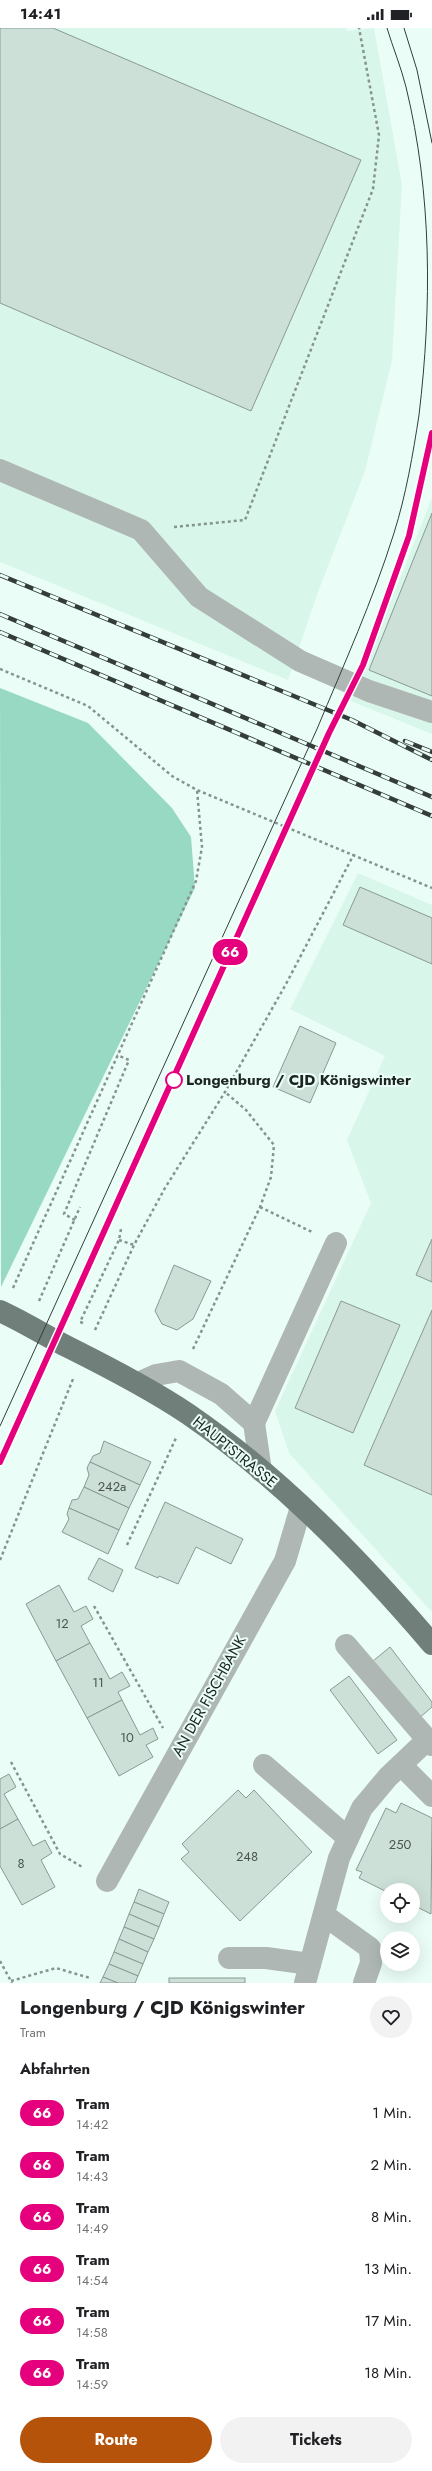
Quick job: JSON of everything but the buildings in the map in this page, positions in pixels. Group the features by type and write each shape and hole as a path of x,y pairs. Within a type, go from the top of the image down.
{"main road":[{"name":"HAUPTSTRASSE","path":"1,1311 138,1383 188,1414 261,1471 301,1507 395,1601 432,1644"}],"street":[{"path":"0,470 141,530 199,597 300,661 369,691 432,712"},
{"path":"261,1471 254,1423 336,1243"},
{"path":"138,1383 156,1375 179,1371 221,1394 254,1423"},
{"name":"AN DER FISCHBANK","path":"107,1881 183,1741 285,1561 301,1507"},
{"path":"229,1958 266,1958 308,1974 339,1858 362,1808 401,1765 429,1743 346,1645"},
{"path":"264,1765 348,1838"},
{"path":"401,1765 432,1796"},
{"path":"324,1915 370,1948 371,1963 364,1983"}],"path":[{"path":"141,530 245,520 373,189 379,135 359,28"},
{"path":"0,669 88,706 172,776 197,790 354,854 432,888"},
{"path":"1,1311 196,881 202,847 197,790"},
{"path":"92,1336 134,1245 165,1188 224,1092 286,984 354,854"},
{"path":"75,1220 64,1214 130,1060 117,1055"},
{"path":"179,1371 194,1346 260,1207 271,1177 274,1145 246,1110 224,1092"},
{"path":"46,1286 80,1207"},
{"path":"260,1207 336,1243"},
{"path":"86,1324 80,1322 119,1240 120,1229"},
{"path":"119,1240 134,1245"},
{"path":"91,1327 96,1329"},
{"path":"0,1560 76,1372"},
{"path":"127,1545 188,1414"},
{"path":"94,1606 160,1727 183,1741"},
{"path":"11,1762 60,1854 107,1881"},
{"path":"0,1961 12,1982 56,1968 90,1978"}],"shaded area":[{"path":"0,28 346,28 348,31 374,28 402,185 392,361 365,471 318,592 288,680 0,562"},
{"path":"432,498 432,734 351,701"},
{"path":"358,873 432,905 432,1612 289,1453 275,1411 371,1203 347,1140 385,1056 290,1009"}],"green space":[{"path":"0,688 88,723 172,808 191,837 195,888 1,1287"}],"tram line":[{"path":"0,1426 317,729 368,607 386,558 398,519 409,474 419,415 426,333 427,250 425,209 415,127 406,87 387,28"},
{"path":"404,28 417,70 432,143"},
{"path":"0,1462 329,733 363,665 409,536 432,433"},
{"name":"66","path":"0,1462 174,1080 329,733 363,665 409,536 432,433"}],"railway":[{"path":"0,575 352,720 432,760"},
{"path":"0,614 432,797"},
{"path":"0,632 432,816"},
{"path":"405,741 432,752"}],"place":[{"name":"Longenburg / CJD Königswinter","path":"174,1080"}]}
